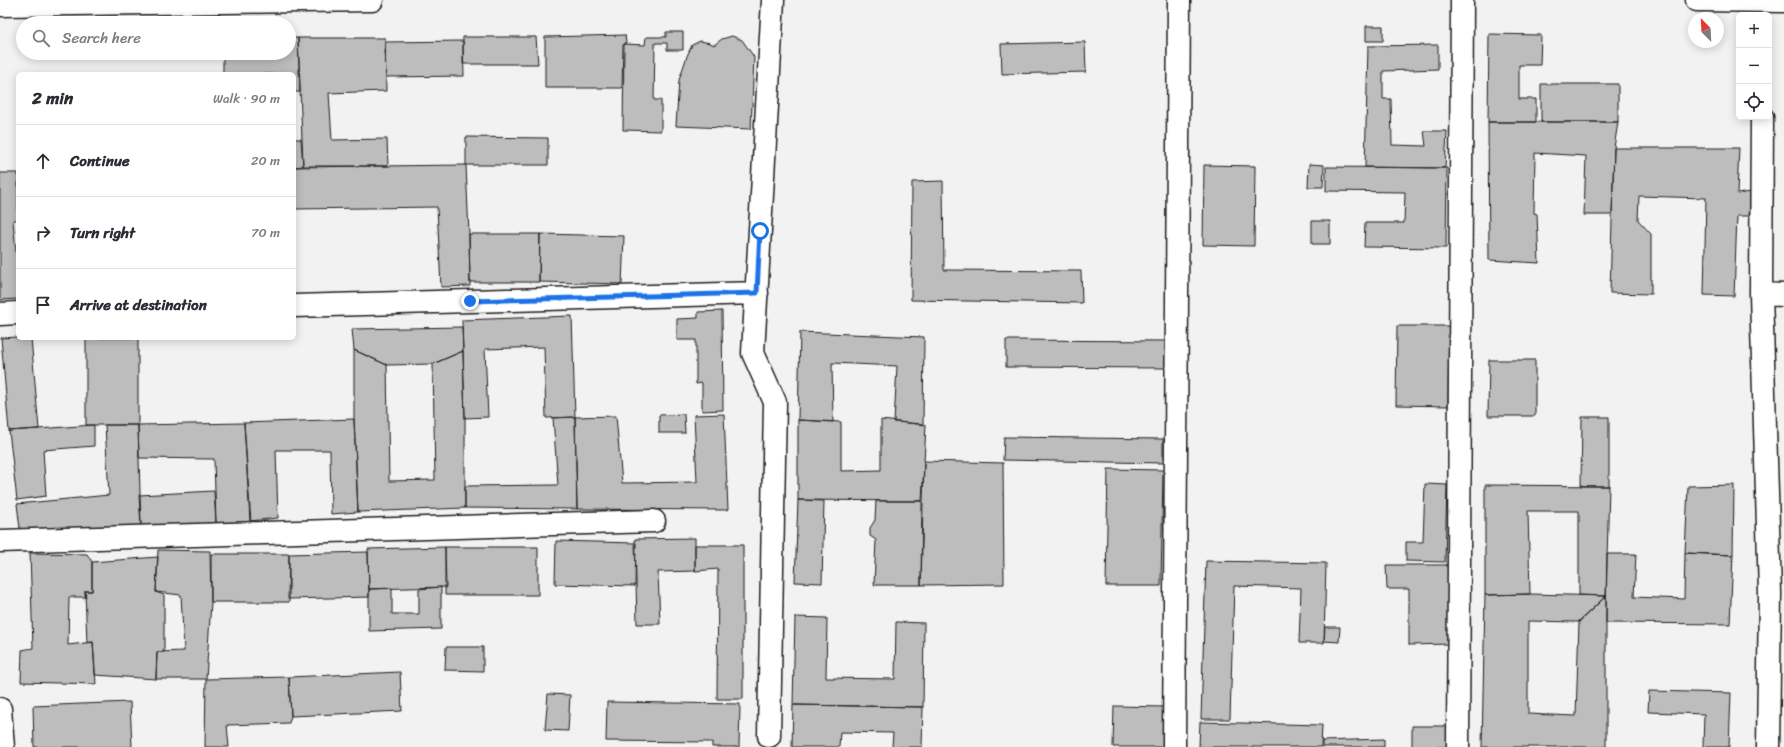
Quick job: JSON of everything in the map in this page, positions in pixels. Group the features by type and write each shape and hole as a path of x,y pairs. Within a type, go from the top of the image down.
{"street":[{"path":"0,5 171,1 372,0"},
{"path":"769,736 775,402 753,353 773,0"},
{"path":"1174,747 1179,0"},
{"path":"1458,747 1462,0"},
{"path":"1697,0 1770,6"},
{"path":"1762,120 1761,294 1777,593 1768,747"},
{"path":"296,306 757,293"},
{"path":"1761,294 1784,295"},
{"path":"0,314 16,313"},
{"path":"0,541 654,521"},
{"path":"0,709 3,747"}],"building":[{"path":"1366,26 1383,26 1383,41 1366,41"},
{"path":"666,32 683,32 683,50 667,50 667,43 655,43 654,100 661,100 661,131 623,130 624,44 645,45 646,37 666,37"},
{"path":"1489,34 1541,35 1540,65 1519,65 1519,99 1536,99 1536,122 1488,122"},
{"path":"625,35 626,43 623,45 622,88 545,88 545,37"},
{"path":"732,36 742,40 754,57 751,129 676,126 679,80 692,45 700,41 714,45 722,39"},
{"path":"463,37 536,37 538,64 463,64"},
{"path":"296,38 298,38 300,92 296,92 296,72 223,72 223,60 296,60"},
{"path":"298,38 385,38 386,91 329,93 332,140 387,139 388,166 303,166"},
{"path":"463,41 464,76 386,77 385,42"},
{"path":"1085,42 1086,72 1002,74 1001,44"},
{"path":"1438,45 1438,69 1383,71 1383,99 1391,99 1392,145 1426,146 1424,131 1447,131 1445,168 1365,167 1368,46"},
{"path":"1541,84 1618,84 1618,122 1541,122"},
{"path":"1488,122 1618,122 1614,148 1612,215 1584,215 1586,156 1535,153 1534,213 1537,214 1539,263 1489,260"},
{"path":"466,137 548,138 548,165 466,165"},
{"path":"296,139 301,139 303,166 296,167"},
{"path":"1614,148 1739,148 1737,194 1751,192 1749,216 1737,216 1734,296 1704,295 1706,198 1639,196 1638,220 1651,234 1651,294 1610,293"},
{"path":"1309,164 1324,165 1323,187 1308,187"},
{"path":"466,165 470,286 441,287 437,207 296,209 296,167"},
{"path":"1204,165 1255,166 1254,246 1203,245"},
{"path":"1326,167 1447,168 1446,248 1364,247 1365,223 1404,223 1405,192 1326,191"},
{"path":"0,173 16,173 16,220 13,220 16,252 16,299 0,300"},
{"path":"943,181 944,270 1081,271 1082,303 911,300 912,182"},
{"path":"1312,221 1330,221 1330,244 1312,244"},
{"path":"469,234 540,234 539,282 470,282"},
{"path":"540,234 624,236 622,284 539,282"},
{"path":"722,311 723,410 702,411 702,383 696,384 696,340 677,340 677,319 698,318 698,312"},
{"path":"572,316 575,417 546,418 544,347 485,349 488,417 465,418 462,320"},
{"path":"1397,326 1449,326 1448,406 1396,405"},
{"path":"462,327 463,351 433,364 387,365 354,350 352,329"},
{"path":"800,332 924,337 923,424 894,422 897,366 832,363 833,422 798,420"},
{"path":"16,337 16,340 31,340 39,429 9,431 1,338"},
{"path":"86,340 138,340 138,425 86,425"},
{"path":"1006,340 1166,341 1165,368 1006,367"},
{"path":"354,350 387,365 389,481 435,480 433,364 463,351 465,508 358,512 354,419"},
{"path":"1489,360 1535,360 1535,416 1488,416"},
{"path":"684,414 685,433 659,433 659,415"},
{"path":"724,414 728,510 577,509 575,417 616,416 622,483 697,482 694,415"},
{"path":"575,417 577,509 465,508 465,486 558,485 553,418"},
{"path":"1582,417 1609,417 1609,486 1581,486"},
{"path":"354,419 358,512 331,514 330,450 276,450 278,518 250,521 244,423"},
{"path":"798,420 841,422 841,471 881,470 881,420 926,425 922,501 798,500"},
{"path":"244,423 251,523 216,523 214,459 139,458 138,425"},
{"path":"94,425 94,446 43,450 46,496 17,500 9,431"},
{"path":"105,425 138,425 141,526 21,537 17,504 109,495"},
{"path":"1004,437 1163,439 1163,463 1003,460"},
{"path":"924,461 1003,463 1004,584 921,585"},
{"path":"1108,469 1163,470 1161,586 1106,586"},
{"path":"1425,484 1447,485 1445,562 1406,561 1406,542 1423,542"},
{"path":"1485,485 1609,486 1606,596 1579,595 1579,511 1528,511 1530,594 1485,595"},
{"path":"1734,485 1733,555 1685,553 1688,486"},
{"path":"214,491 216,523 141,526 139,495"},
{"path":"798,500 824,501 822,583 795,582"},
{"path":"876,501 922,501 921,585 874,585 876,540 870,536 870,528 875,520"},
{"path":"695,538 695,571 658,572 660,624 637,624 635,539"},
{"path":"556,541 636,543 635,586 555,584"},
{"path":"695,545 743,545 743,699 717,699 718,569 695,571"},
{"path":"445,547 538,547 538,595 445,595"},
{"path":"445,547 446,587 369,589 368,549"},
{"path":"158,550 210,551 211,602 206,679 156,679 157,652 184,651 181,595 156,592"},
{"path":"368,552 369,597 288,599 289,554"},
{"path":"30,553 87,554 92,562 92,591 85,591 86,597 69,597 68,645 93,642 96,684 21,682 22,650 33,648"},
{"path":"1685,553 1733,555 1730,624 1606,623 1607,554 1636,554 1634,597 1684,599"},
{"path":"211,554 289,554 289,602 211,602"},
{"path":"158,557 156,592 164,595 164,652 157,652 156,679 95,675 93,642 87,643 85,591 92,591 92,562"},
{"path":"1206,561 1326,563 1324,643 1299,643 1301,588 1234,586 1230,719 1201,719"},
{"path":"1386,565 1449,565 1449,644 1409,645 1409,589 1387,589"},
{"path":"441,587 441,629 369,631 369,589 392,588 392,614 419,614 419,589"},
{"path":"1530,594 1606,596 1606,747 1482,747 1485,595","holes":["1606,596 1579,622 1576,716 1528,714 1528,621 1578,622"]},
{"path":"795,617 827,618 826,678 895,679 896,622 924,623 923,707 793,705"},
{"path":"1325,627 1340,627 1339,642 1324,641"},
{"path":"446,647 483,647 483,671 445,670"},
{"path":"400,672 402,711 291,716 289,677"},
{"path":"289,677 291,716 289,723 227,725 229,747 205,747 206,679"},
{"path":"1649,691 1731,693 1729,747 1703,747 1704,714 1648,712"},
{"path":"548,694 570,695 568,731 545,730"},
{"path":"130,702 132,747 34,747 33,706"},
{"path":"607,702 740,704 739,747 712,747 712,742 606,741"},
{"path":"793,705 923,707 922,747 892,747 893,733 840,732 839,747 792,747"},
{"path":"1114,706 1165,707 1164,747 1113,747"},
{"path":"1200,722 1322,725 1321,747 1199,747"},
{"path":"1412,726 1447,726 1447,747 1412,747"},
{"path":"1384,739 1384,747 1322,747 1322,741"}],"route":[{"path":"470,301 757,293 760,231"}]}
